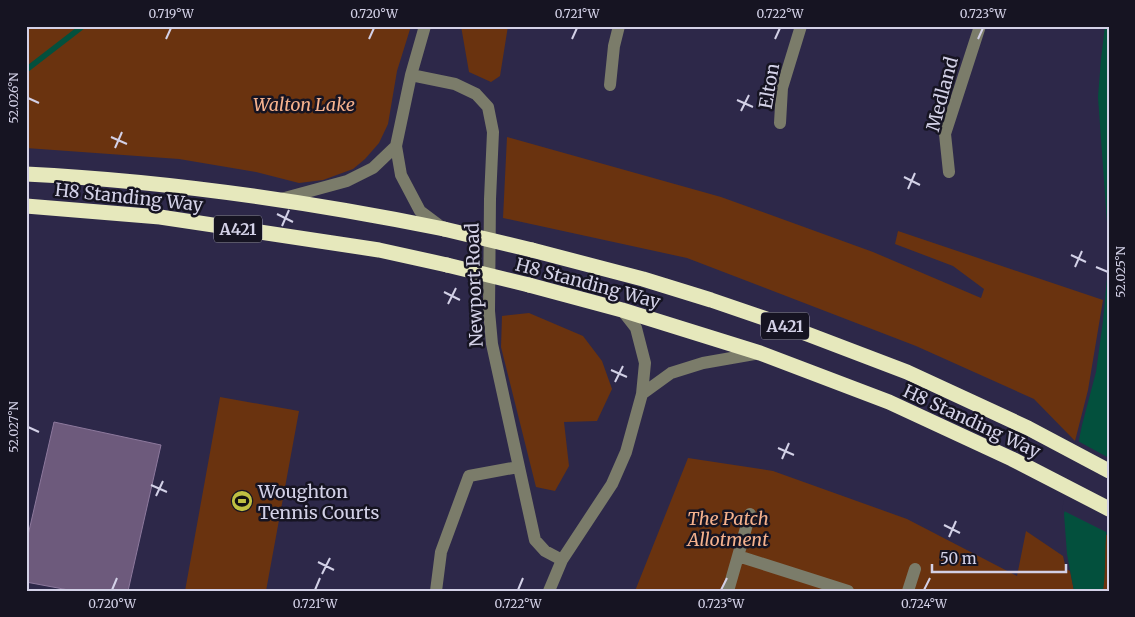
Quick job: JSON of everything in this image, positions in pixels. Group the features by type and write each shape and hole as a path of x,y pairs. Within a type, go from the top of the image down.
{"highway":[{"name":"H8 Standing Way","path":"26,174 72,176 178,186 281,199 444,229 642,279 781,324 907,372 1028,428 1109,471"},
{"name":"H8 Standing Way","path":"26,206 160,217 379,250 529,285 622,310 760,353 890,402 1012,459 1109,509"}],"street":[{"path":"425,26 411,75 396,146 401,175 420,211 444,229"},
{"path":"610,85 614,46 620,26"},
{"name":"Elton","path":"780,123 782,88 801,26"},
{"name":"Medland","path":"950,172 945,134 980,26"},
{"name":"Newport Road","path":"411,75 455,84 476,94 488,107 493,132 490,199 489,311 492,344 535,540 545,551 562,560"},
{"path":"281,199 347,181 373,168 396,146"},
{"path":"549,591 562,560 612,484 626,452 642,394 645,363 636,328 622,310"},
{"path":"642,394 672,373 703,363 760,353"},
{"path":"436,591 441,552 469,476 518,467"},
{"path":"728,591 750,514"},
{"path":"738,556 848,591"},
{"path":"908,591 915,569"}],"green space":[{"name":"Walton Lake","path":"26,26 411,26 397,71 388,124 379,143 353,169 323,180 299,183 256,172 179,159 26,148"},
{"path":"461,26 508,26 500,76 491,82 469,72"},
{"path":"507,137 721,197 873,252 981,298 984,289 953,266 895,244 898,231 1103,300 1088,390 1075,441 1034,399 916,346 687,258 503,218"},
{"path":"529,313 583,336 602,361 612,389 597,421 564,422 569,466 555,491 536,487 501,347 502,316"},
{"name":"Woughton Tennis Courts","path":"220,397 299,411 266,591 185,591"},
{"name":"The Patch Allotment","path":"688,458 773,471 907,519 1017,576 1026,531 1063,556 1066,569 1070,571 1074,591 635,591"},
{"path":"1105,534 1109,536 1109,591 1103,591"}],"shaded area":[{"path":"1105,26 1109,26 1109,251 1098,97"},
{"path":"1109,257 1109,518 1106,536 1104,582 1103,591 1074,591 1067,554 1064,514 1082,425 1096,372"}],"pier":[{"path":"1076,440 1109,458 1108,533 1062,510"}],"building":[{"path":"54,422 161,445 128,591 74,591 26,582 26,544"}],"waterway":[{"path":"26,70 83,26"}],"place":[{"name":"Woughton Tennis Courts","path":"242,501"}]}
